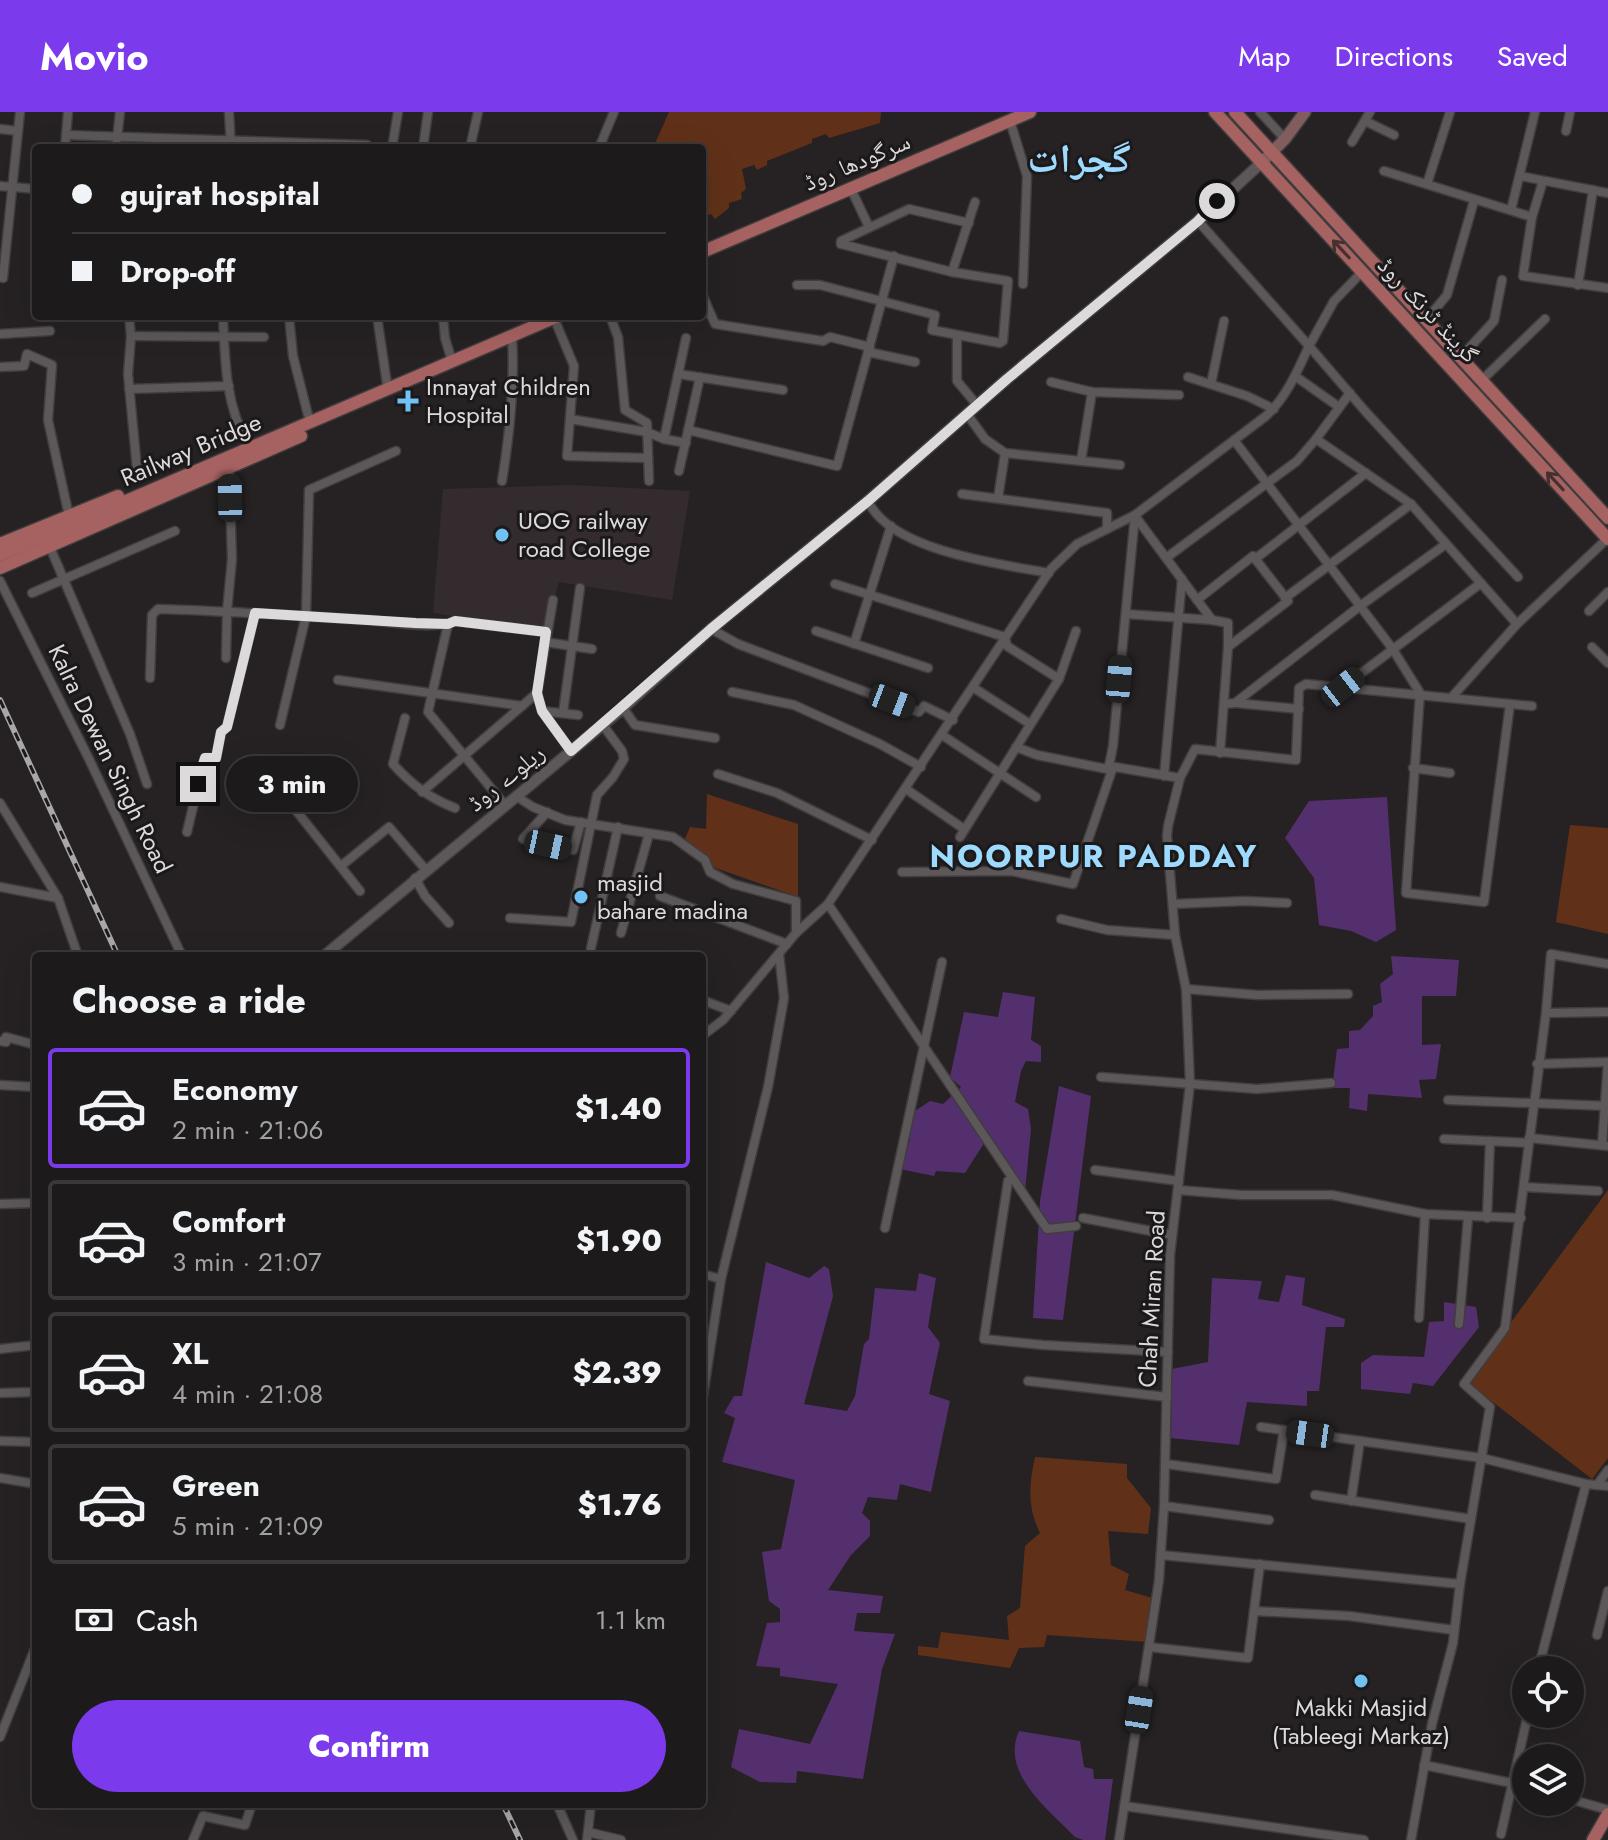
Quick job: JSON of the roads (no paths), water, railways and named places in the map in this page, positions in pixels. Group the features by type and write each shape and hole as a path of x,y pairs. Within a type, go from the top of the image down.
{"main road":[{"name":"سرگودھا روڈ","path":"706,250 1030,112"},
{"name":"گرینڈ ٹرنک روڈ","path":"1215,112 1608,538"},
{"name":"گرینڈ ٹرنک روڈ","path":"1235,112 1608,516"},
{"path":"1261,163 1285,139 1305,112"},
{"path":"0,544 308,415 452,361 549,320"},
{"path":"0,568 378,401 390,394 393,384"},
{"name":"Railway Bridge","path":"0,555 393,384"},
{"path":"1526,449 1537,440"},
{"path":"1600,1835 1608,1812"}],"street":[{"path":"3,278 20,112"},
{"path":"65,144 68,112"},
{"path":"117,144 120,112"},
{"path":"66,135 231,144 229,112"},
{"path":"393,144 398,112"},
{"path":"424,144 428,112"},
{"path":"471,144 478,112"},
{"path":"601,144 614,112"},
{"path":"1260,112 1285,139"},
{"path":"1427,184 1450,112"},
{"path":"1511,210 1535,112"},
{"path":"1566,131 1570,112"},
{"path":"1352,142 1368,116 1394,135"},
{"path":"1010,121 1027,176 1023,284"},
{"path":"0,129 18,131"},
{"name":"ریلوے روڈ","path":"329,952 623,708 711,629 868,501 977,405 1198,221 1261,163"},
{"path":"1384,171 1532,217"},
{"path":"1520,176 1608,193"},
{"path":"1543,181 1532,217 1523,276 1608,288"},
{"path":"0,186 32,189"},
{"path":"851,189 869,227"},
{"path":"1578,285 1593,190"},
{"path":"1427,319 1447,295 1474,201"},
{"path":"952,272 975,202"},
{"path":"797,285 820,285 935,315 931,329 1000,343 1003,341 1008,281 952,272 841,244 841,241 909,209 969,223"},
{"path":"1198,221 1518,577"},
{"path":"688,430 837,466 894,256"},
{"path":"706,1033 731,1011 796,933 828,904 1049,573 1077,544 1135,515 1274,409 1334,301 1362,272"},
{"path":"1461,357 1494,321 1502,280"},
{"path":"706,303 715,324 823,341 831,337 915,362"},
{"path":"1482,380 1545,319"},
{"path":"129,320 128,374 137,469"},
{"path":"223,320 235,422 247,442"},
{"path":"289,320 293,356 308,415"},
{"path":"378,320 393,384"},
{"path":"443,320 452,361"},
{"path":"557,320 574,366 567,456 648,458"},
{"path":"612,320 618,337 625,410 647,423 649,481"},
{"path":"1211,384 1224,321"},
{"path":"0,334 50,331"},
{"path":"957,335 957,381 977,405"},
{"path":"131,336 264,337"},
{"path":"502,481 512,418 512,336"},
{"path":"664,439 686,338"},
{"path":"0,367 24,366 27,354 52,365 48,420 69,516"},
{"path":"678,374 783,390"},
{"path":"1295,376 1339,407"},
{"path":"679,471 700,377"},
{"path":"1188,377 1247,396 1274,409"},
{"path":"1051,382 1092,392 1179,395"},
{"path":"129,389 229,386"},
{"path":"1081,461 1092,392"},
{"path":"1166,558 1297,461 1350,393"},
{"path":"967,414 985,439 1005,453 1120,465"},
{"path":"570,419 647,432 686,443"},
{"path":"1316,439 1411,504 1517,624"},
{"path":"1234,440 1392,648 1420,693 1406,893 1484,902 1510,704"},
{"path":"280,725 306,616 309,490 396,451"},
{"path":"998,498 1005,453"},
{"path":"226,658 232,559 229,467"},
{"path":"1255,559 1366,473"},
{"path":"962,494 1107,513 1107,529"},
{"path":"868,501 875,515 909,536 972,558 1049,573"},
{"path":"1285,598 1411,504"},
{"path":"1135,515 1212,620"},
{"path":"902,872 1011,871 1073,884 1111,768 1135,515"},
{"path":"854,644 891,526"},
{"path":"32,593 175,531"},
{"path":"1452,697 1517,624 1608,538"},
{"path":"1235,703 1446,544"},
{"path":"49,545 130,734 147,784"},
{"path":"1197,600 1252,556 1285,598 1287,604 1228,647"},
{"path":"1164,776 1182,579"},
{"name":"Kalra Dewan Singh Road","path":"0,581 180,952"},
{"path":"1343,687 1481,583"},
{"path":"835,584 1005,637"},
{"path":"563,713 580,588"},
{"path":"1589,611 1608,592"},
{"path":"553,600 537,693 542,711 571,751"},
{"path":"150,678 154,611 227,611 448,624 455,621 546,632"},
{"path":"187,832 205,758 216,758 221,732 227,727 255,613"},
{"path":"1126,614 1228,623 1220,753"},
{"path":"448,624 428,712 505,805"},
{"path":"711,629 738,644 919,712 924,706 953,720"},
{"path":"816,631 928,668"},
{"path":"906,789 962,833 1059,679 1076,631"},
{"path":"1005,637 1007,646 1059,679"},
{"path":"545,642 592,649"},
{"path":"1592,647 1608,663"},
{"path":"338,680 522,706"},
{"path":"1016,747 1037,755 1180,778 1194,750 1296,760 1301,685 1420,693 1532,706"},
{"path":"974,688 1030,724"},
{"path":"732,692 794,705 880,744 921,767"},
{"path":"422,792 537,693"},
{"path":"1224,704 1299,709"},
{"path":"623,708 635,725 715,738"},
{"path":"542,711 578,715"},
{"path":"405,718 393,764 422,792 455,808"},
{"path":"510,918 571,922 597,795 624,759 622,751 602,724"},
{"path":"942,735 1036,797"},
{"path":"1413,768 1450,773"},
{"path":"718,774 777,793 872,840"},
{"name":"Chah Miran Road","path":"1119,1840 1161,1555 1172,1235 1190,1084 1186,989 1175,935 1168,826 1180,778"},
{"path":"271,779 360,891"},
{"path":"516,796 565,820 673,837 705,860 710,872 733,884 796,901 796,933"},
{"path":"0,803 58,898 77,952"},
{"path":"547,812 523,839 573,850 581,822"},
{"path":"341,866 389,827 426,870"},
{"path":"591,948 618,827"},
{"path":"621,933 649,834"},
{"path":"415,878 425,896 449,923"},
{"path":"0,887 58,898"},
{"path":"660,896 787,944"},
{"path":"1173,904 1287,903"},
{"path":"828,904 1047,1229 1076,1226"},
{"path":"1061,919 1107,930 1175,935"},
{"path":"706,1376 721,1279 768,1087 784,998 779,954"},
{"path":"1411,1840 1454,1630 1490,1407 1464,1384 1505,1328 1521,1218 1551,954 1608,964"},
{"path":"885,1228 942,962"},
{"path":"1186,989 1258,995 1348,994"},
{"path":"706,1002 731,1011"},
{"path":"1546,1013 1608,1012"},
{"path":"0,1041 6,1042 6,1037 32,1044"},
{"path":"1444,1139 1529,1140 1605,1146 1608,1062 1537,1064"},
{"path":"1101,1077 1257,1089 1331,1083"},
{"path":"0,1085 32,1087"},
{"path":"1448,1100 1606,1106"},
{"path":"1487,1218 1490,1141"},
{"path":"1095,1170 1241,1195 1332,1195 1425,1214 1521,1218"},
{"path":"1008,1181 984,1339 1168,1352"},
{"path":"1524,1187 1598,1191"},
{"path":"0,1204 32,1203"},
{"path":"1419,1318 1425,1214"},
{"path":"1083,1218 1172,1235"},
{"path":"1459,1324 1468,1218"},
{"path":"706,1275 721,1279"},
{"path":"0,1349 32,1345"},
{"path":"1028,1381 1167,1397"},
{"path":"0,1393 32,1392"},
{"path":"1261,1427 1482,1458 1586,1484 1608,1486"},
{"path":"1166,1464 1276,1479 1284,1430"},
{"path":"0,1441 32,1442"},
{"path":"1351,1501 1360,1441"},
{"path":"1597,1485 1608,1470"},
{"path":"0,1478 32,1483"},
{"path":"1542,1656 1586,1484"},
{"path":"1315,1495 1471,1519"},
{"path":"1164,1506 1269,1520"},
{"path":"1161,1555 1460,1584"},
{"path":"1149,1647 1248,1658 1260,1564"},
{"path":"1597,1635 1608,1591"},
{"path":"1254,1611 1349,1616 1454,1630"},
{"path":"0,1737 32,1656"},
{"path":"1424,1765 1512,1782 1501,1834"},
{"path":"1584,1804 1608,1812"},
{"path":"1124,1806 1364,1840"},
{"path":"193,1840 203,1816 245,1825 251,1808"},
{"path":"559,1808 573,1840"},
{"path":"591,1808 588,1836 621,1840"}],"railway":[{"path":"0,700 116,952"},
{"path":"505,1808 520,1840"}],"place":[{"name":"Innayat Children Hospital","path":"408,401"},
{"name":"UOG railway road College","path":"502,535"},
{"name":"masjid bahare madina","path":"581,897"},
{"name":"Makki Masjid (Tableegi Markaz)","path":"1361,1681"}],"district":[{"name":"گجرات","path":"1079,158"},
{"name":"NOORPUR PADDAY","path":"1094,856"}]}
